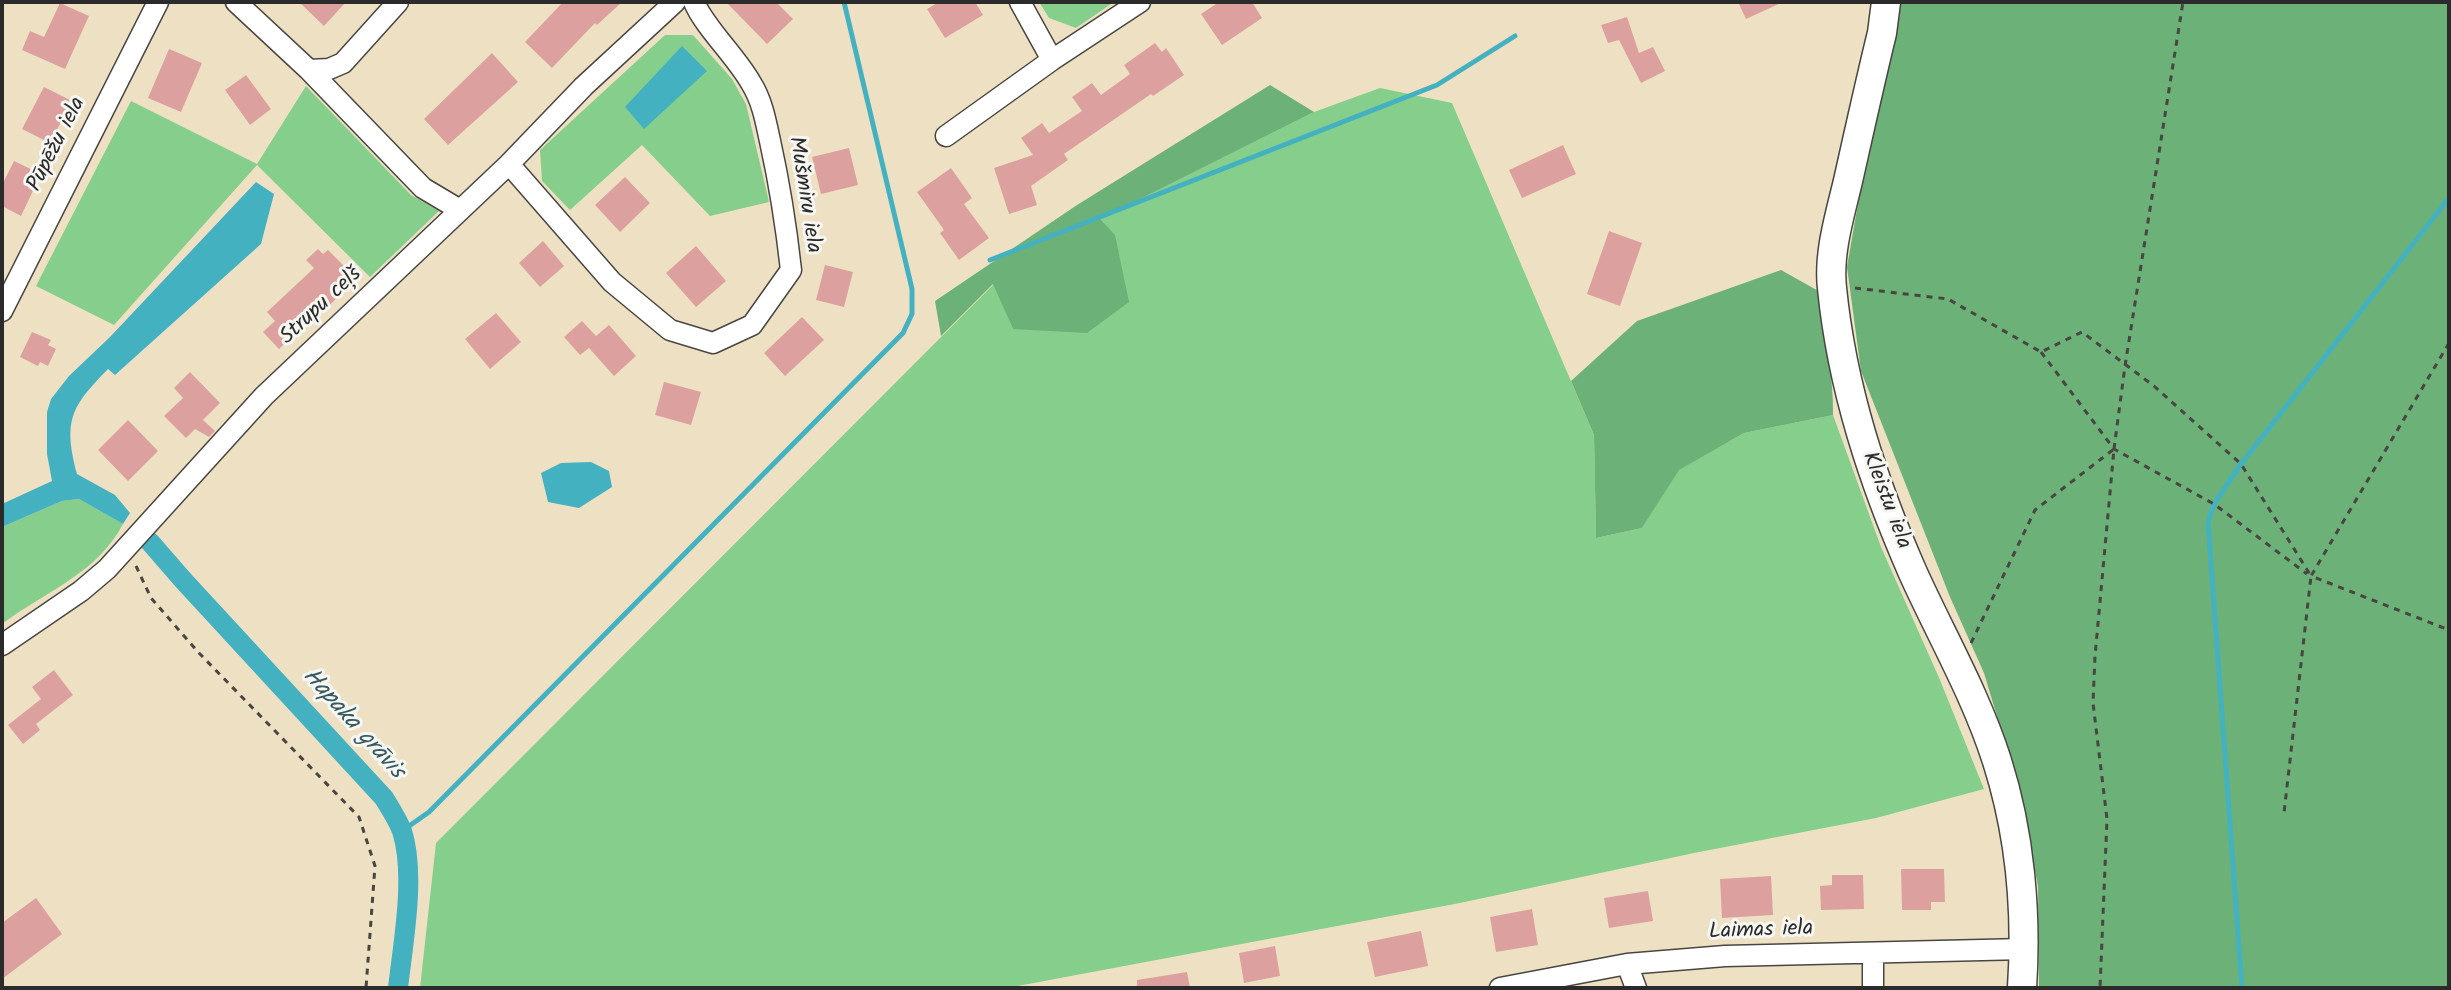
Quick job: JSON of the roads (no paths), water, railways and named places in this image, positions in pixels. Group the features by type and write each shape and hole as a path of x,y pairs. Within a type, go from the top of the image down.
{"street":[{"name":"Pūpēžu iela","path":"2,311 158,2"},
{"path":"236,2 309,70 423,188 460,210"},
{"path":"309,70 329,69 343,63 398,2"},
{"name":"Strupu ceļš","path":"2,645 81,591 128,548 264,396 675,2"},
{"name":"Mušmiru iela","path":"509,164 612,282 670,330 713,343 752,325 791,270 785,208 764,114 753,85 698,12 694,2"},
{"path":"1020,2 1052,60"},
{"path":"946,136 1140,2"},
{"name":"Kleistu iela","path":"1886,2 1882,33 1835,236 1831,286 1848,388 1868,459 1913,572 1984,724 2008,798 2016,836 2025,949 2022,988"},
{"name":"Laimas iela","path":"1500,988 1627,964 1725,956 2025,949"},
{"path":"1873,953 1873,988"},
{"path":"1627,964 1636,988"}],"water":[{"path":"682,46 707,71 644,129 625,107"},
{"path":"256,182 274,194 261,244 115,375 108,369 86,394 73,416 71,440 77,474 115,495 130,513 123,524 79,499 62,501 2,527 2,504 52,481 47,454 47,412 51,399 69,376 110,337"},
{"path":"591,462 609,471 612,487 579,508 548,502 541,473 561,463"}],"waterway":[{"path":"402,831 429,812 903,333 912,314 912,289 844,2"},
{"path":"990,260 1437,85 1515,36"},
{"path":"2242,988 2208,522 2214,504 2241,464 2449,198"},
{"name":"Hapaka grāvis","path":"150,542 384,798 396,818 402,831 408,868 407,909 398,988"}]}
